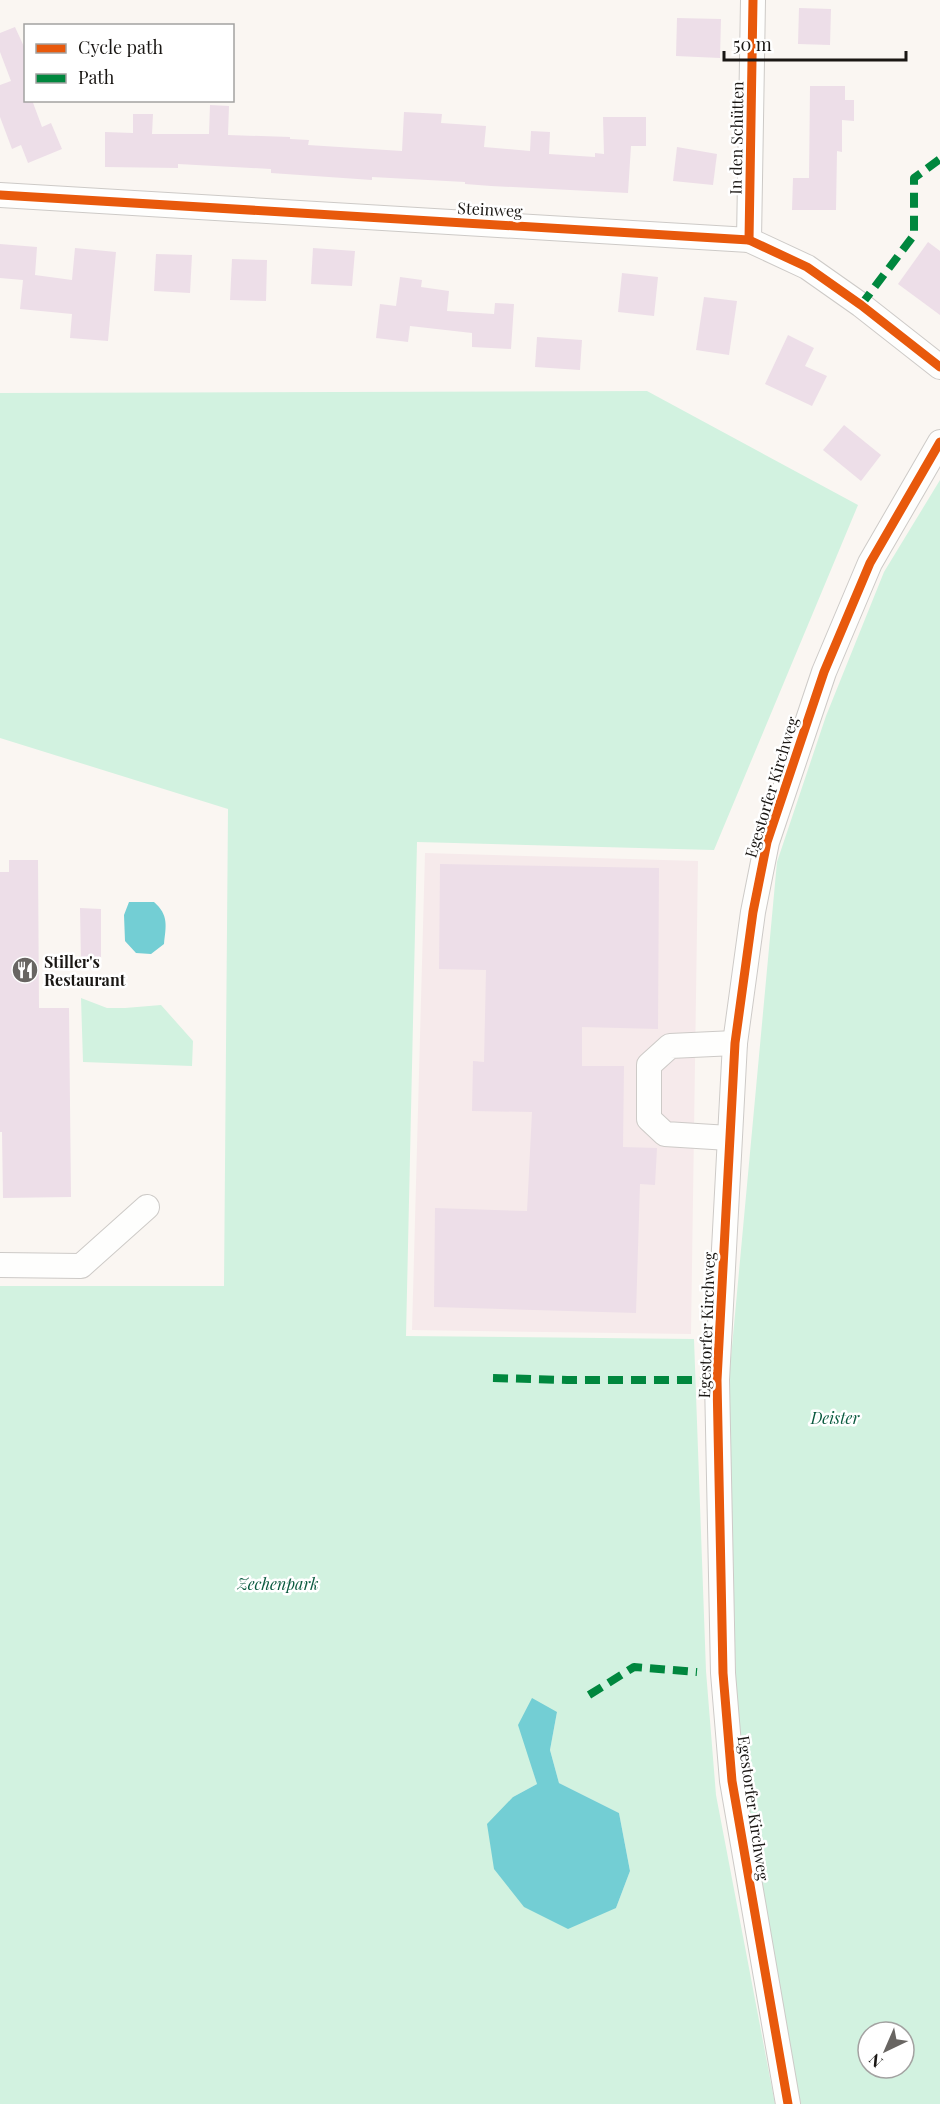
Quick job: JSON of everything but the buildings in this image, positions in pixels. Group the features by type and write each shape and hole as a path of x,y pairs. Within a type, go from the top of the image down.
{"street":[{"name":"In den Schütten","path":"749,240 753,0"},
{"name":"Steinweg","path":"0,195 749,240 807,267 861,305 940,367"},
{"name":"Egestorfer Kirchweg","path":"788,2104 732,1781 723,1673 717,1380 735,1043 753,912 767,842 824,672 870,563 940,442"},
{"path":"729,1138 665,1134 649,1119 649,1065 670,1046 735,1043"},
{"path":"0,1265 81,1266 147,1207"}],"shaded area":[{"path":"425,853 698,861 691,1334 412,1330"}],"green space":[{"name":"Zechenpark","path":"647,391 858,505 714,850 417,842 406,1336 694,1339 706,1671 716,1795 775,2104 0,2104 0,1286 224,1286 228,809 0,738 0,393","holes":["557,1712 550,1750 559,1783 619,1813 630,1871 616,1908 513,1797 537,1784 529,1756"]},
{"name":"Deister","path":"940,480 940,2104 801,2104 792,2064 737,1738 729,1379 777,862 826,716 884,572"},
{"path":"81,998 107,1008 161,1005 193,1041 192,1066 83,1062"}],"water":[{"path":"129,902 154,902 164,916 166,926 164,944 151,954 136,953 125,941 124,915"},
{"path":"532,1698 557,1712 550,1750 559,1783 619,1813 630,1871 616,1908 568,1929 524,1907 494,1869 487,1824 513,1797 537,1784 518,1725"}],"marked path":[{"path":"861,305 914,235 914,178 940,159"},
{"path":"493,1378 717,1380"},
{"path":"589,1695 634,1667 697,1672"}],"cycle path":[{"path":"749,240 753,0"},
{"path":"0,195 749,240 807,267 861,305 940,367"},
{"path":"788,2104 732,1781 723,1673 717,1380 735,1043 753,912 767,842 824,672 870,563 940,442"}],"place":[{"name":"Stiller's Restaurant","path":"25,970"}]}
